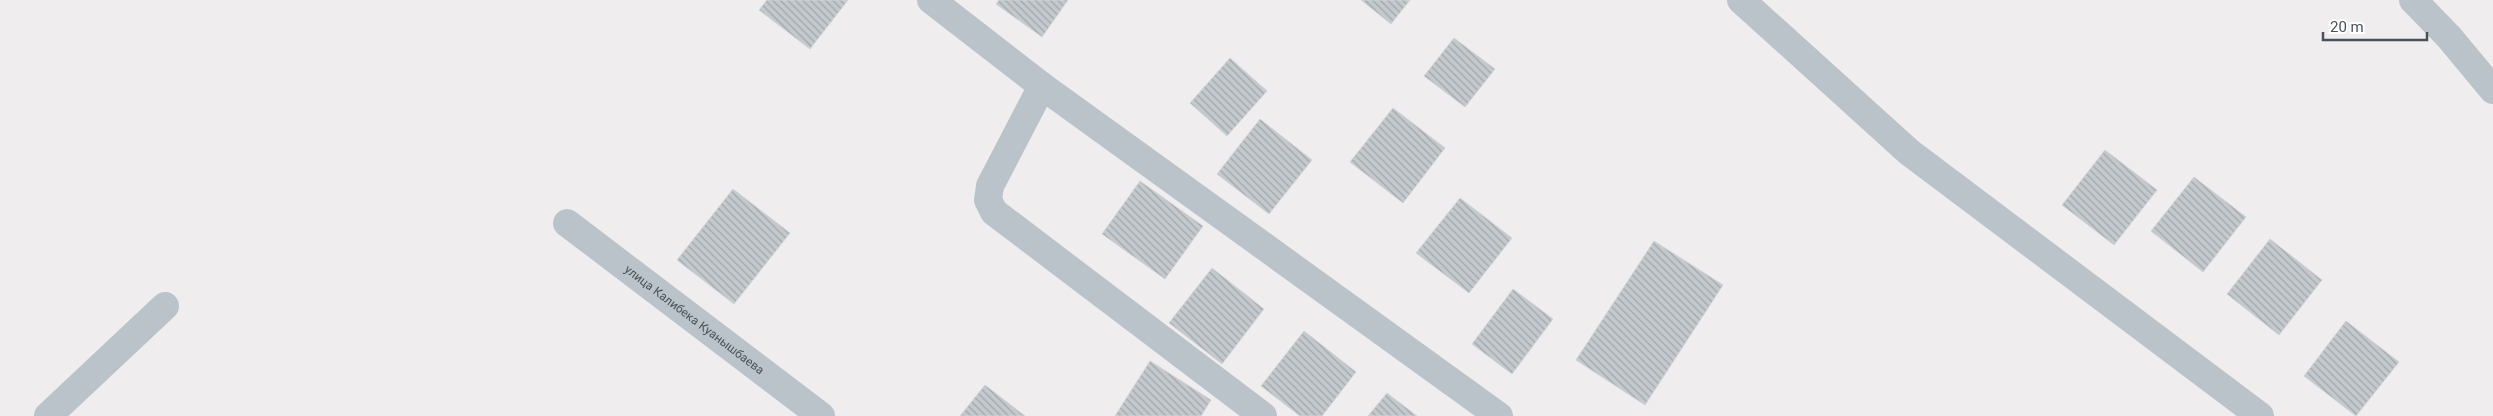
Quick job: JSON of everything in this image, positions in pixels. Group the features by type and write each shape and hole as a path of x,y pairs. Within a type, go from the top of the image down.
{"street":[{"path":"931,0 1042,86 1500,416"},
{"path":"1741,0 1909,152 2260,416"},
{"path":"2413,0 2449,37 2493,90"},
{"path":"1042,86 990,186 988,200 994,212 1263,416"},
{"name":"улица Калибека Куанышбаева","path":"567,223 821,416"},
{"path":"48,416 165,306"}],"building":[{"path":"767,0 848,0 810,49 759,10"},
{"path":"999,0 1068,0 1042,37 996,4"},
{"path":"1361,0 1410,0 1391,24"},
{"path":"1454,38 1495,69 1465,107 1424,76"},
{"path":"1230,58 1267,91 1227,136 1190,103"},
{"path":"1393,108 1445,148 1403,203 1350,162"},
{"path":"1260,119 1312,160 1269,214 1217,174"},
{"path":"2105,150 2157,190 2114,245 2062,205"},
{"path":"2194,177 2246,217 2203,272 2151,231"},
{"path":"1140,181 1203,226 1165,279 1102,234"},
{"path":"733,189 790,233 734,304 677,260"},
{"path":"1460,198 1512,238 1469,293 1416,253"},
{"path":"2270,239 2322,280 2279,335 2227,294"},
{"path":"1654,241 1723,285 1645,405 1576,360"},
{"path":"1212,268 1264,309 1222,364 1169,323"},
{"path":"1513,289 1553,319 1512,374 1472,344"},
{"path":"2346,321 2399,362 2356,416 2304,376"},
{"path":"1304,331 1356,372 1322,416 1300,416 1261,386"},
{"path":"1150,361 1211,400 1201,416 1115,416"},
{"path":"985,385 1025,416 960,416"},
{"path":"1387,393 1417,416 1368,416"}]}
